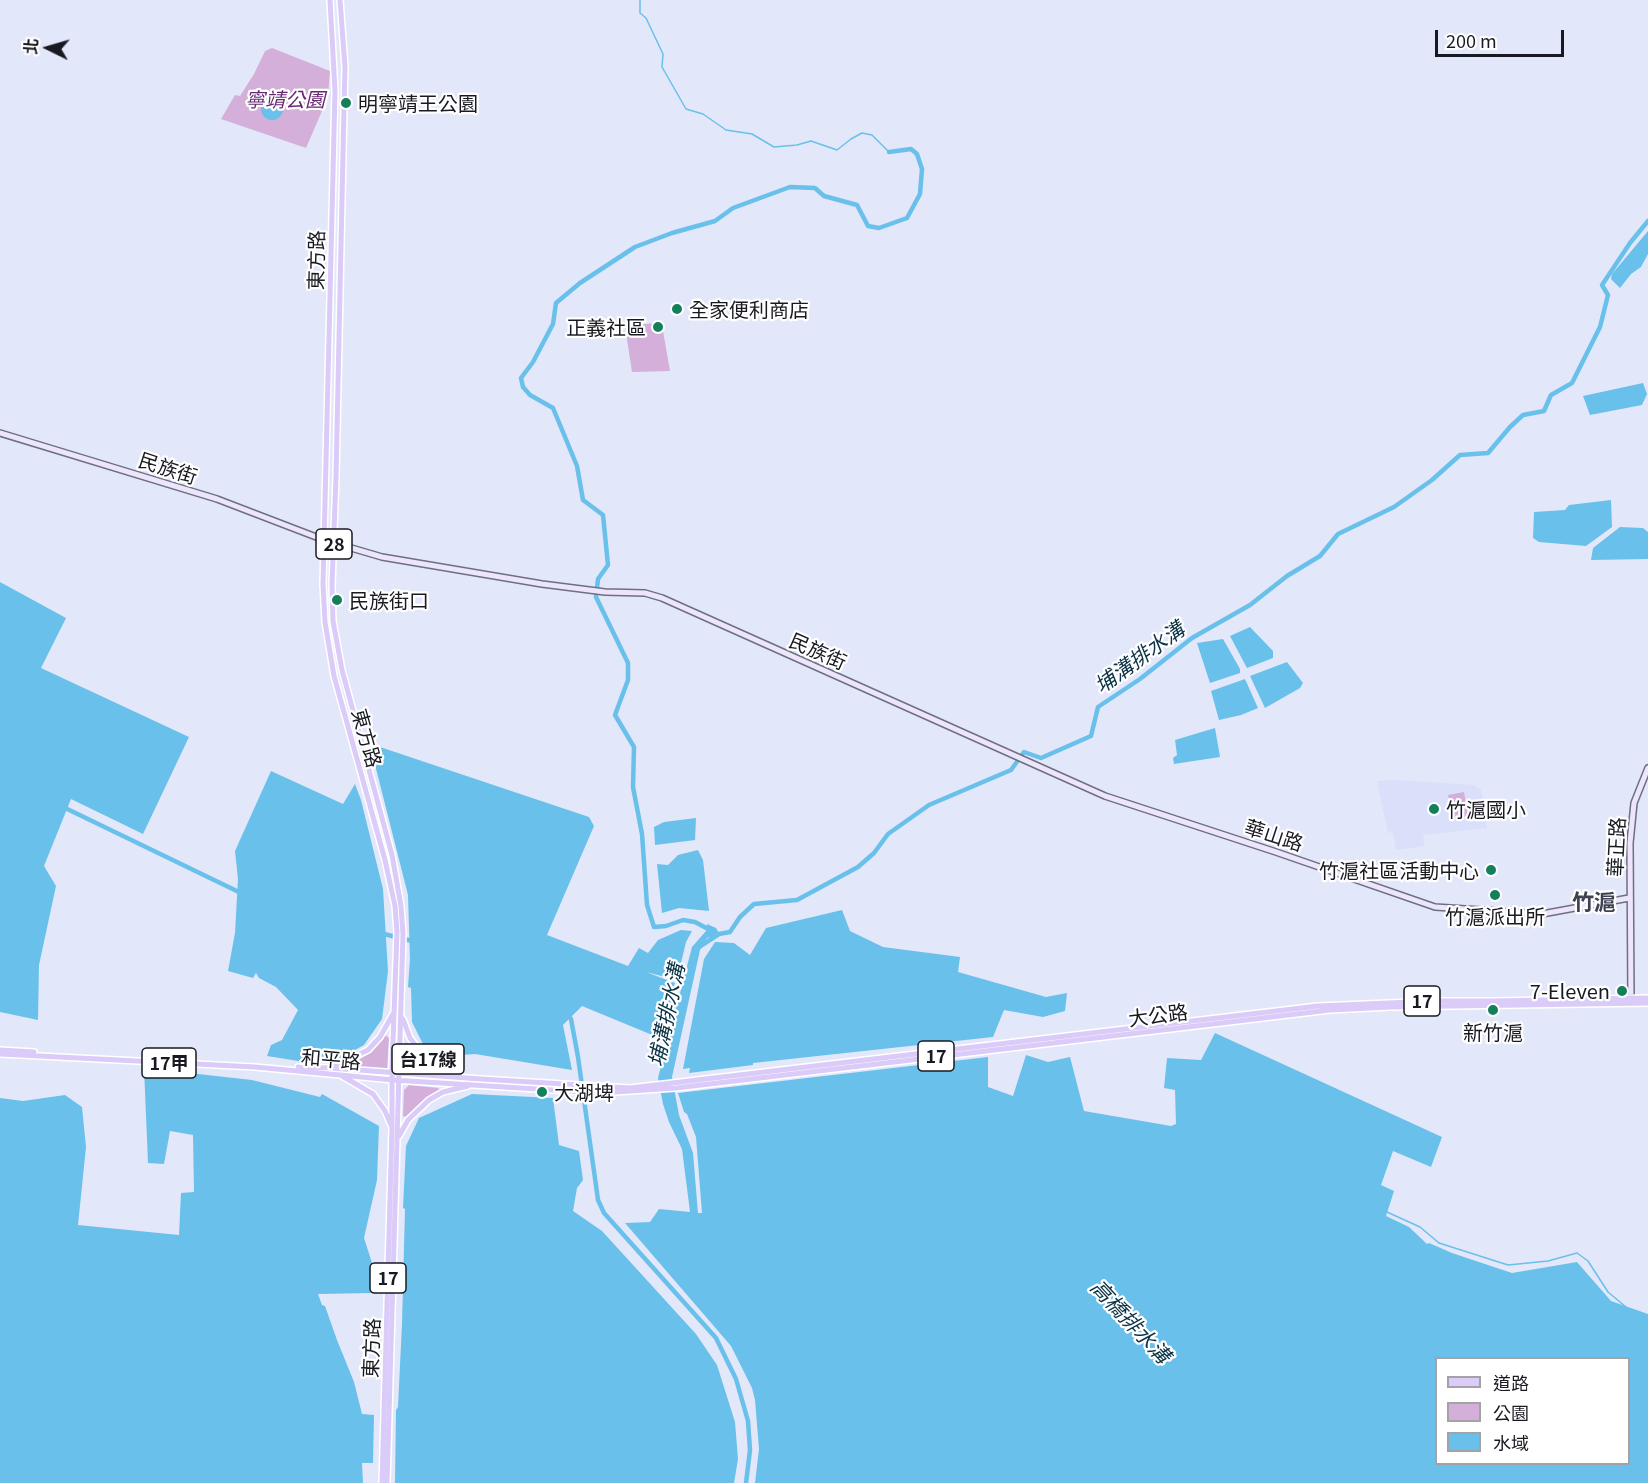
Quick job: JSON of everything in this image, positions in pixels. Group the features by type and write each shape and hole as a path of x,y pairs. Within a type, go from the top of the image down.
{"main road":[{"name":"東方路","path":"330,0 335,91 324,540 325,622 334,675 385,860 395,906 397,932 396,1147 384,1483"},
{"name":"東方路","path":"340,0 344,97 332,606 337,651 392,855 401,906 403,934 397,1011"},
{"name":"大公路","path":"658,1087 1198,1023 1318,1006 1368,1002 1648,998"},
{"name":"大公路","path":"1631,1000 1648,1003"},
{"path":"331,1068 368,1050 380,1037 397,1011"},
{"name":"台17線","path":"397,1011 422,1054 437,1066 455,1075 481,1082"},
{"name":"和平路","path":"0,1052 331,1068 396,1077"},
{"name":"和平路","path":"0,1052 586,1089 658,1087"},
{"path":"338,1074 373,1095 385,1111 392,1128"},
{"name":"東方路","path":"384,1483 392,1128 396,1077"},
{"name":"台17線","path":"396,1147 408,1120 429,1100 443,1092 481,1082"}],"street":[{"name":"民族街","path":"0,433 217,500 324,540 382,557 542,584 605,592 645,592 1022,760"},
{"name":"華山路","path":"1022,760 1123,803 1287,855 1435,907 1542,914 1629,898"},
{"name":"華正路","path":"1631,1000 1630,843 1634,803 1648,768"}],"shaded area":[{"name":"竹滬國小","path":"1377,781 1473,785 1481,790 1487,828 1423,835 1424,846 1396,850 1393,832 1388,833"}],"green space":[{"name":"寧靖公園","path":"272,48 330,71 328,97 306,148 221,119 235,95 240,96 265,51"},
{"path":"656,323 663,331 670,371 632,372 625,326"},
{"path":"1464,792 1468,816 1452,819 1448,795"},
{"path":"385,1035 389,1038 387,1071 351,1067 352,1064 372,1052"},
{"path":"408,1043 423,1061 436,1071 436,1074 404,1072 405,1045"},
{"path":"409,1085 438,1088 440,1091 426,1099 406,1117 403,1116 404,1090"}],"water":[{"path":"272,98 280,101 283,109 280,117 272,120 264,117 261,109 264,101"},
{"path":"1648,231 1648,254 1641,267 1631,274 1620,288 1611,279 1612,274"},
{"path":"1643,383 1647,394 1642,405 1590,415 1583,396"},
{"path":"1611,500 1612,527 1586,546 1539,542 1533,538 1534,512 1565,510 1569,505"},
{"path":"1620,527 1643,528 1648,532 1648,559 1591,560 1593,548"},
{"path":"0,582 66,618 41,668 189,737 143,834 71,799 44,866 56,886 39,965 38,1020 0,1012"},
{"path":"1250,627 1273,651 1273,658 1247,668 1230,636"},
{"path":"1223,639 1240,673 1210,683 1197,643"},
{"path":"1287,662 1303,683 1300,688 1265,708 1250,676"},
{"path":"1245,679 1258,708 1219,720 1211,691"},
{"path":"1215,728 1220,757 1174,764 1173,758 1177,755 1175,740"},
{"path":"377,746 589,817 594,826 547,935 628,966 639,948 648,953 658,940 681,930 692,931 686,942 677,980 646,972 675,983 674,986 677,988 674,1013 668,1011 667,1016 671,1018 662,1039 582,1006 563,1025 572,1070 475,1054 435,1057 424,1046 412,1022 411,988 408,987 410,959 408,895 371,749"},
{"path":"271,771 343,804 355,784 383,889 388,971 382,1019 364,1045 335,1061 311,1063 267,1056 271,1045 282,1040 298,1010 276,987 259,978 256,973 253,978 228,971 235,933 238,879 235,851"},
{"path":"696,818 695,840 655,845 654,827 664,822"},
{"path":"698,850 703,860 709,911 679,908 662,913 657,864 668,865 678,855"},
{"path":"842,910 850,931 883,947 960,957 958,972 1046,997 1067,993 1065,1011 1043,1017 1004,1010 993,1037 753,1063 753,1065 689,1073 690,1068 683,1069 704,959 715,942 734,943 750,955 766,928"},
{"name":"高橋排水溝","path":"707,924 716,928 720,935 707,938 700,950 672,1077 679,1115 693,1153 698,1213 702,1213 696,1137 678,1093 988,1057 988,1087 1013,1096 1026,1055 1048,1062 1070,1057 1084,1111 1171,1126 1176,1124 1175,1090 1164,1088 1167,1058 1201,1060 1215,1033 1442,1137 1431,1167 1393,1151 1381,1185 1394,1191 1386,1216 1409,1227 1427,1244 1512,1273 1577,1262 1611,1301 1648,1314 1648,1483 755,1483 759,1449 755,1400 752,1388 731,1346 625,1223 650,1222 659,1209 690,1212 682,1149 669,1122 658,1078 692,947 706,931"},
{"path":"144,1068 252,1080 320,1097 322,1094 379,1126 377,1180 364,1238 373,1266 373,1293 318,1294 322,1305 325,1306 354,1382 362,1414 374,1415 373,1463 362,1463 363,1483 0,1483 0,1098 23,1101 65,1095 82,1107 86,1147 78,1225 179,1235 181,1193 194,1192 193,1135 170,1131 164,1164 148,1163"},
{"path":"472,1094 553,1098 559,1145 579,1151 583,1180 577,1188 573,1211 602,1231 696,1334 717,1365 735,1422 738,1459 734,1483 395,1483 396,1410 402,1324 406,1146 419,1118"}],"waterway":[{"path":"640,0 640,13 646,18 663,54 662,67 686,109 703,114 726,130 752,134 774,147 811,141 837,150 862,133 872,135 889,152"},
{"path":"710,930 695,922 683,920 666,926 654,927 647,905 642,834 633,787 634,747 615,715 628,680 628,663 596,597 598,579 608,565 603,515 583,500 577,466 553,408 530,395 523,387 521,378 533,362 553,324 556,303 580,283 635,247 672,233 715,221 733,208 790,187 815,188 824,196 857,205 868,226 879,228 907,218 920,194 922,169 917,154 911,149 889,152"},
{"name":"埔溝排水溝","path":"699,947 719,934 730,932 740,917 754,904 797,900 858,867 874,853 888,834 929,805 1011,770 1024,752 1041,758 1091,736 1098,707 1140,679 1192,638 1250,605 1287,576 1320,556 1338,534 1394,507 1432,480 1460,455 1488,453 1523,415 1544,411 1551,395 1572,383 1600,327 1608,295 1602,285 1648,221"},
{"path":"61,806 243,894"},
{"path":"380,933 416,942"},
{"path":"568,1015 571,1019 578,1057 598,1200 604,1213 716,1338 736,1379 748,1421 750,1450 746,1483"},
{"path":"1387,1212 1420,1227 1439,1243 1508,1265 1548,1261 1577,1253 1588,1261 1608,1292 1626,1307"}],"place":[{"name":"明寧靖王公園","path":"346,103"},
{"name":"全家便利商店","path":"677,309"},
{"name":"正義社區","path":"658,327"},
{"name":"民族街口","path":"337,600"},
{"name":"竹滬國小","path":"1434,809"},
{"name":"竹滬社區活動中心","path":"1491,870"},
{"name":"竹滬派出所","path":"1495,895"},
{"name":"7-Eleven","path":"1622,991"},
{"name":"新竹滬","path":"1493,1010"},
{"name":"大湖埤","path":"542,1092"}],"district":[{"name":"竹滬","path":"1594,902"}]}
